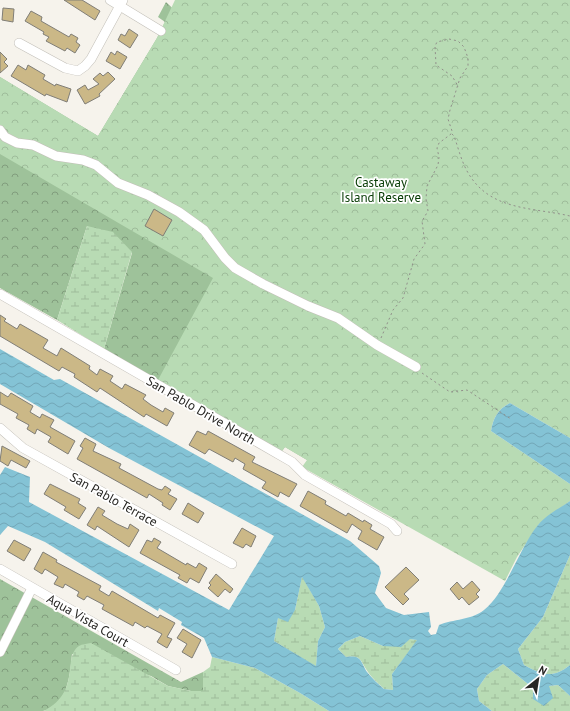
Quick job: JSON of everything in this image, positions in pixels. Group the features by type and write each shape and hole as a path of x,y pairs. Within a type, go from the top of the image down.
{"street":[{"path":"110,0 122,3 161,31"},
{"path":"19,43 65,68 78,71 91,59 122,3"},
{"path":"0,130 5,137 17,143 33,145 56,156 83,160 96,165 118,183 168,205 204,230 225,258 235,268 308,306 338,318 376,345 416,367"},
{"name":"San Pablo Drive North","path":"0,294 292,462 305,475 391,524 398,531"},
{"name":"San Pablo Terrace","path":"1,432 22,448 232,564"},
{"name":"Aqua Vista Court","path":"0,569 176,670"},
{"path":"0,652 32,588"}],"path":[{"path":"458,86 452,76 436,66 435,46 437,42 445,39 455,39 464,47 468,58 468,66 460,78 458,86 448,118 452,134 466,170 476,186 489,197 506,205 570,216"},
{"path":"383,333 393,310 403,298 414,259 425,244 422,221 428,211 426,199 427,186 438,165 439,157 437,148 439,143 452,134"},
{"path":"416,367 432,381 450,392 467,390 511,419"}],"green space":[{"name":"Castaway Island Reserve","path":"175,0 570,0 570,438 510,403 502,408 497,414 491,431 570,484 570,501 539,524 517,557 505,581 302,467 307,460 285,447 282,451 158,380 213,278 0,154 0,77 98,136 157,38"},
{"path":"166,2 185,20 205,253 328,466 307,460 285,447 282,451 104,349 132,253 87,226 57,320 0,288 0,77 98,136 157,38 165,22 158,17"},
{"path":"87,226 113,232 132,252 104,349 57,320"},
{"path":"570,555 570,665 553,674 542,673 524,665 518,649 543,617"},
{"path":"302,576 319,606 325,627 318,641 316,667 274,641 278,618 295,610"},
{"path":"0,579 181,682 203,672 203,691 191,691 168,686 151,676 72,654 69,680 63,696 58,703 43,711 0,711"},
{"path":"360,636 383,646 410,639 418,640 392,674 393,690 384,689 371,676 358,658 346,657 338,649 345,642"},
{"path":"91,643 168,686 191,691 203,691 203,672 210,667 212,657 255,668 329,711 44,711 56,703 63,694 67,685 74,651 80,645"},
{"path":"503,664 533,688 558,685 570,696 570,711 492,711 479,701 477,689 487,675"}],"water":[{"path":"0,349 54,380 60,379 350,541 379,566 381,573 375,593 386,608 404,615 429,612 431,627 428,631 431,635 436,634 439,625 474,616 484,610 499,593 531,535 541,521 570,501 570,555 543,617 518,649 524,665 542,673 553,674 570,665 570,696 558,685 549,686 553,698 544,706 533,699 533,688 503,664 487,675 477,689 479,701 492,711 329,711 255,668 212,657 204,638 181,625 182,622 159,608 158,611 45,542 8,526 0,535 0,475 5,467 30,477 29,502 229,610 274,536 109,448 0,384","holes":["302,577 319,606 325,627 318,641 316,666 274,641 278,618 288,622 295,610","360,636 383,646 401,647 410,639 417,640 392,674 393,690 384,689 367,672 358,658 346,657 338,649 345,642"]},
{"path":"510,403 570,438 570,484 491,431 497,414 502,408"}],"building":[{"path":"64,0 82,0 100,11 95,20"},
{"path":"3,8 14,9 13,22 2,20"},
{"path":"31,11 42,17 41,21 69,37 71,34 78,38 76,42 80,45 75,53 67,48 65,51 46,41 49,37 43,34 44,32 25,21"},
{"path":"129,29 138,35 130,48 118,40 121,34 125,36"},
{"path":"117,51 127,57 120,69 106,61 111,52 115,55"},
{"path":"0,52 7,59 4,62 8,66 0,73"},
{"path":"18,65 26,70 28,65 45,75 43,79 55,86 56,84 71,89 67,102 46,94 45,96 11,76"},
{"path":"108,72 115,79 99,94 100,96 85,104 77,90 85,85 88,90 99,84 93,79 100,73 103,76"},
{"path":"154,209 172,220 163,236 145,226"},
{"path":"0,315 6,319 4,321 17,329 20,324 48,340 43,348 57,356 61,348 90,366 89,369 97,375 100,369 113,376 110,381 122,389 125,384 146,395 143,399 151,405 163,412 165,408 174,413 167,426 146,414 144,417 100,388 97,392 74,377 75,374 62,367 59,371 0,336"},
{"path":"0,392 8,397 11,393 33,406 30,412 40,418 42,414 54,420 50,427 75,441 68,454 48,442 51,437 37,429 35,434 27,429 29,425 16,418 18,414 0,404"},
{"path":"197,431 206,435 208,431 255,457 252,462 297,484 289,497 280,492 278,497 262,488 266,482 243,469 245,464 235,458 233,462 209,449 205,454 189,445"},
{"path":"85,438 96,444 93,451 121,464 119,468 158,489 162,490 165,486 171,490 168,494 177,499 170,510 162,505 163,503 149,494 147,498 77,459 83,448 80,446"},
{"path":"2,446 30,461 26,468 11,460 8,466 0,461"},
{"path":"50,484 80,499 78,503 86,508 79,519 64,510 66,507 44,494"},
{"path":"308,491 326,501 325,504 346,516 348,513 363,522 364,520 372,525 370,529 384,537 377,550 358,539 362,531 352,524 347,533 300,506"},
{"path":"188,503 204,513 198,523 182,514"},
{"path":"98,507 105,511 102,515 117,524 128,529 130,524 139,530 129,547 97,526 95,530 87,525"},
{"path":"242,528 256,536 251,547 246,544 243,548 233,543"},
{"path":"154,538 161,542 157,548 186,565 187,563 196,568 199,563 207,568 199,583 190,578 187,583 178,578 180,575 140,553 147,540 152,542"},
{"path":"14,540 31,549 24,561 7,551"},
{"path":"43,552 57,560 56,562 101,586 99,590 109,596 112,591 158,618 160,615 175,623 167,637 172,639 167,648 157,642 162,634 147,626 145,628 135,622 133,626 102,609 104,605 87,596 84,600 77,596 79,592 65,584 63,588 54,584 58,577 45,569 42,574 34,569"},
{"path":"406,567 419,580 404,594 409,599 403,605 385,587"},
{"path":"216,574 233,589 230,593 225,589 218,597 208,588 211,585 209,583"},
{"path":"472,581 480,590 476,594 479,597 469,605 462,597 459,600 450,589 457,582 463,589"},
{"path":"183,629 201,640 192,658 182,652 187,644 177,638"}]}
